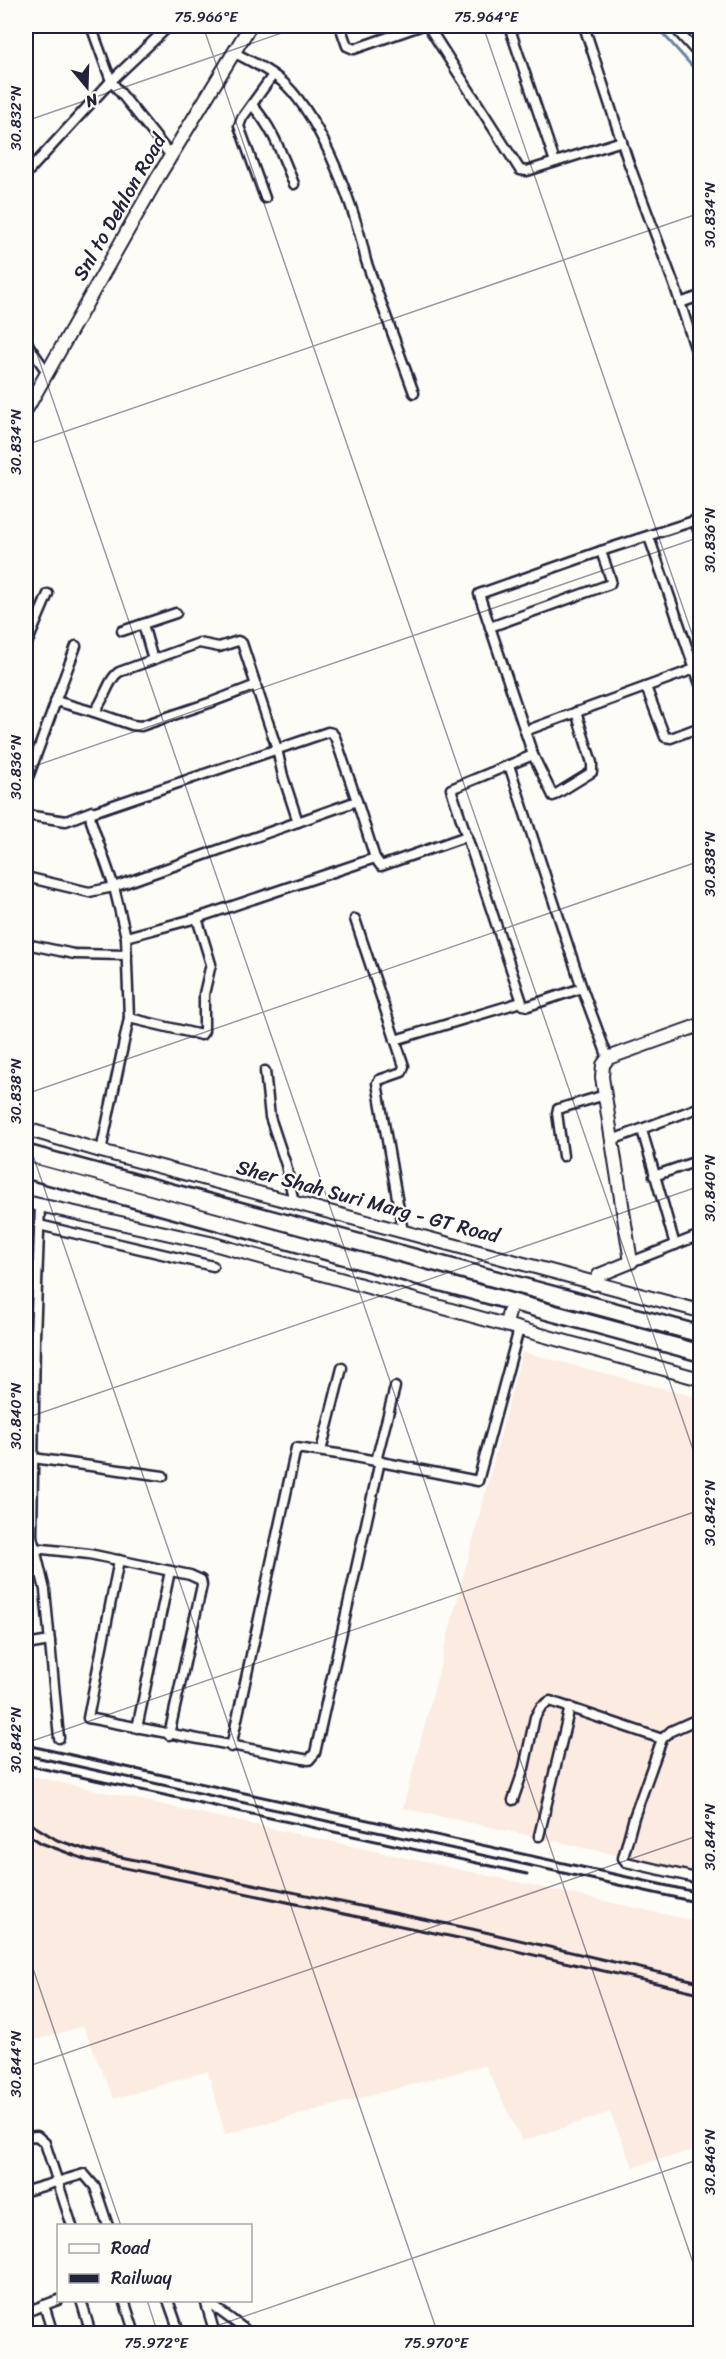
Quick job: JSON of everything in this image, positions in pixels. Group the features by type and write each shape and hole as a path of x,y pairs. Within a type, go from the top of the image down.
{"highway":[{"path":"26,1153 700,1334"},
{"path":"26,1170 700,1353"}],"street":[{"path":"91,26 111,81 171,156"},
{"path":"26,172 111,81 169,26"},
{"name":"Snl to Dehlon Road","path":"26,411 171,156 250,26"},
{"path":"340,26 347,46 354,49 420,26"},
{"path":"428,26 520,170 527,171 622,141"},
{"path":"509,26 555,162"},
{"path":"584,26 622,141 700,359"},
{"path":"673,26 700,56"},
{"path":"235,53 273,75 295,96 322,138 335,166 364,247 366,261 414,393"},
{"path":"265,198 240,131 240,122 273,75"},
{"path":"252,105 264,118 273,134 294,184"},
{"path":"680,303 700,296"},
{"path":"26,342 47,372"},
{"path":"576,712 593,766 591,774 553,796 525,731 479,598 480,592 698,520 700,536"},
{"path":"649,537 698,668 700,684"},
{"path":"490,627 610,584 611,580 601,551"},
{"path":"26,646 48,594"},
{"path":"122,631 176,613"},
{"path":"143,624 153,660"},
{"path":"94,712 115,674 199,643 219,647 240,641 277,748 283,776 298,822"},
{"path":"26,783 76,646"},
{"path":"525,731 698,668"},
{"path":"55,702 59,701 141,726 212,702 256,684"},
{"path":"646,687 665,737 671,738 700,727"},
{"path":"26,815 66,821 325,732 332,733 379,865 467,836"},
{"path":"534,755 452,788 523,1006 582,988"},
{"path":"509,765 582,988 608,1058 602,1071 631,1262"},
{"path":"26,877 86,892 114,887 357,801"},
{"path":"92,811 91,821 114,887 126,937 129,1018 101,1151"},
{"path":"126,937 197,918 375,858"},
{"path":"129,1018 196,1035 203,1034 204,994 211,964 197,918"},
{"path":"355,919 405,1069 377,1083 403,1232"},
{"path":"26,944 74,954 127,956"},
{"path":"395,1040 521,1002"},
{"path":"608,1058 700,1025"},
{"path":"265,1071 270,1117 287,1171 294,1203"},
{"path":"563,1156 558,1109 605,1095"},
{"path":"612,1140 700,1107"},
{"name":"Sher Shah Suri Marg - GT Road","path":"26,1129 403,1232 521,1270 594,1284 700,1311"},
{"path":"642,1130 675,1245"},
{"path":"654,1176 700,1160"},
{"path":"26,1202 210,1243 508,1318 519,1329 700,1379"},
{"path":"40,1206 33,1458 29,1500 34,1548 45,1590 59,1738"},
{"path":"39,1225 213,1266"},
{"path":"594,1284 596,1278 601,1274 700,1235"},
{"path":"231,1747 296,1451 300,1447 473,1481 479,1480 519,1329"},
{"path":"321,1451 342,1368"},
{"path":"119,1560 87,1716 91,1720 231,1747 303,1760 314,1757 395,1387"},
{"path":"33,1458 163,1476"},
{"path":"34,1548 89,1554 201,1580 202,1585 169,1735"},
{"path":"137,1728 170,1571"},
{"path":"26,1575 40,1572"},
{"path":"26,1645 50,1641"},
{"path":"513,1800 537,1712 550,1701 662,1739"},
{"path":"539,1836 570,1707"},
{"path":"700,1718 671,1731 662,1739 634,1817 623,1860 700,1879"},
{"path":"26,2136 37,2136 45,2143 71,2224"},
{"path":"26,2191 81,2174 87,2175 95,2187 107,2224"},
{"path":"26,2312 57,2300"},
{"path":"81,2302 92,2334"},
{"path":"124,2302 135,2334"},
{"path":"168,2302 180,2334"},
{"path":"205,2302 215,2334"},
{"path":"206,2302 251,2334"},
{"path":"44,2305 53,2334"}],"shaded area":[{"path":"522,1352 700,1398 700,1873 403,1808"},
{"path":"26,1775 700,1922 700,2148 633,2167 610,2112 522,2141 485,2065 225,2134 208,2071 114,2099 83,2026 26,2043"}],"waterway":[{"path":"656,26 700,75"}],"railway":[{"path":"26,1745 700,1893"},
{"path":"26,1755 700,1903"},
{"path":"26,1765 527,1874"},
{"path":"26,1821 57,1840 87,1850 472,1929 700,1982"},
{"path":"26,1833 41,1843 87,1860 468,1940 700,1993"}]}
